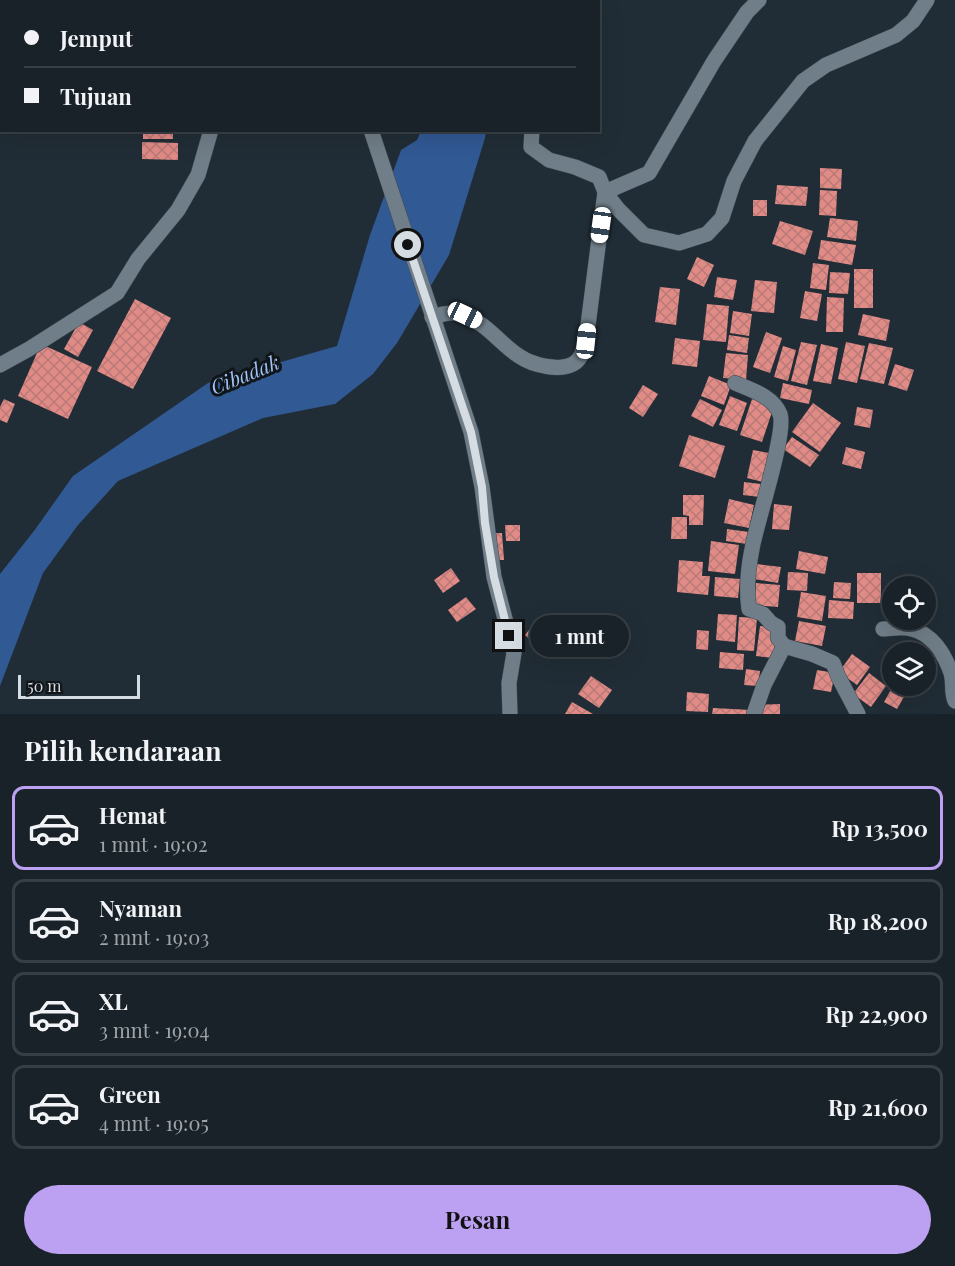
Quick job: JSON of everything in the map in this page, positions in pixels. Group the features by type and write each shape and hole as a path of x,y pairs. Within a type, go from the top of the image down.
{"street":[{"path":"605,192 649,172 714,61 747,12 759,0"},
{"path":"532,132 531,147 549,160 599,177 605,192 644,236 679,243 707,234 722,218 734,181 755,141 803,81 826,65 896,35 913,21 927,0"},
{"path":"0,365 117,292 183,201 198,175 210,132"},
{"path":"372,132 471,432 482,487 494,577 514,653 509,683 510,714"},
{"path":"430,310 465,315 483,325 518,356 529,361 562,367 578,361 586,341 605,192"},
{"path":"735,383 764,396 773,403 782,421 752,550 746,590 748,609 762,614 778,627 778,638 784,646 833,663 858,714"},
{"path":"915,630 929,638 942,654 951,675 954,691"},
{"path":"754,714 764,686 784,646"}],"water":[{"name":"Cibadak","path":"421,132 486,132 449,255 397,343 373,374 335,404 263,418 118,481 78,525 43,573 0,686 0,574 73,476 208,383 337,346 370,235 401,150 417,140"}],"building":[{"path":"143,132 173,132 173,139 143,139"},
{"path":"142,142 178,143 178,160 142,159"},
{"path":"820,168 842,169 841,189 820,188"},
{"path":"777,185 808,187 806,206 775,204"},
{"path":"820,190 837,191 836,216 819,215"},
{"path":"753,200 767,200 767,216 753,216"},
{"path":"830,218 858,221 856,241 827,237"},
{"path":"780,221 813,231 805,255 772,244"},
{"path":"821,240 856,245 852,265 818,259"},
{"path":"697,257 714,265 704,287 687,279"},
{"path":"813,263 829,265 826,290 810,288"},
{"path":"854,269 873,269 873,308 854,308"},
{"path":"830,272 850,273 848,294 829,293"},
{"path":"717,277 737,280 733,300 714,297"},
{"path":"755,280 777,282 774,313 751,311"},
{"path":"660,287 680,289 676,325 655,322"},
{"path":"805,291 822,294 817,321 800,318"},
{"path":"827,297 844,298 843,332 826,332"},
{"path":"135,299 171,318 133,389 97,371"},
{"path":"707,304 729,306 726,342 703,340"},
{"path":"733,311 752,314 749,336 730,333"},
{"path":"863,314 890,320 886,341 858,335"},
{"path":"79,322 93,330 78,357 64,349"},
{"path":"766,332 782,338 770,373 753,367"},
{"path":"729,335 749,338 747,353 727,350"},
{"path":"675,338 700,341 697,367 672,364"},
{"path":"801,342 817,345 807,385 791,381"},
{"path":"846,342 865,346 857,383 838,379"},
{"path":"869,343 893,348 884,384 860,379"},
{"path":"41,344 92,367 68,419 18,396"},
{"path":"821,344 838,348 831,384 813,381"},
{"path":"783,346 796,350 788,381 774,377"},
{"path":"726,353 748,355 746,380 723,378"},
{"path":"895,364 914,370 907,391 888,385"},
{"path":"709,376 731,385 724,405 701,396"},
{"path":"783,383 812,390 809,404 780,398"},
{"path":"643,385 658,394 643,417 629,408"},
{"path":"730,396 747,403 737,431 719,425"},
{"path":"4,399 15,404 7,423 0,420 0,407"},
{"path":"700,399 722,410 713,427 691,416"},
{"path":"752,399 774,406 762,442 740,435"},
{"path":"813,403 841,423 820,452 792,432"},
{"path":"857,407 873,410 870,428 854,425"},
{"path":"689,435 725,446 715,478 679,466"},
{"path":"792,437 819,455 810,467 783,449"},
{"path":"846,447 865,452 861,469 842,464"},
{"path":"753,450 769,453 763,482 747,478"},
{"path":"744,482 761,484 760,497 743,495"},
{"path":"683,495 704,495 703,525 689,525 689,516 683,515"},
{"path":"729,499 754,505 749,528 724,523"},
{"path":"774,504 792,506 789,530 772,529"},
{"path":"672,517 687,517 687,539 671,539"},
{"path":"505,525 520,525 520,541 506,541"},
{"path":"727,529 749,532 747,544 726,541"},
{"path":"492,533 502,533 504,560 494,560"},
{"path":"711,541 739,545 735,574 708,571"},
{"path":"799,551 828,557 825,574 796,569"},
{"path":"679,560 703,562 702,576 710,576 708,595 677,592"},
{"path":"757,564 781,567 778,583 754,579"},
{"path":"451,568 460,581 443,593 434,580"},
{"path":"788,572 808,573 807,591 787,590"},
{"path":"857,573 881,573 881,603 857,603"},
{"path":"715,577 740,579 738,598 714,596"},
{"path":"834,582 851,583 850,599 833,598"},
{"path":"756,583 780,585 778,607 754,605"},
{"path":"801,592 826,596 822,621 797,617"},
{"path":"466,597 476,609 457,622 448,610"},
{"path":"829,600 854,602 853,619 828,618"},
{"path":"718,614 737,615 735,642 716,640"},
{"path":"739,617 757,618 754,651 737,650"},
{"path":"799,621 826,626 822,646 795,641"},
{"path":"533,625 545,635 537,645 525,635"},
{"path":"760,626 777,628 773,658 756,656"},
{"path":"697,630 709,631 708,650 696,649"},
{"path":"564,639 574,646 568,653 559,647"},
{"path":"720,652 744,654 743,670 719,668"},
{"path":"852,654 870,667 857,685 839,672"},
{"path":"746,669 760,671 758,686 744,685"},
{"path":"817,670 835,673 831,692 813,689"},
{"path":"869,673 882,683 882,692 871,707 853,694"},
{"path":"591,676 612,690 599,708 578,694"},
{"path":"687,692 709,694 708,712 686,711"},
{"path":"887,696 904,696 897,709 884,702"},
{"path":"572,702 593,714 565,714"},
{"path":"780,704 780,714 758,714 758,705"},
{"path":"713,708 751,710 750,714 712,714"}],"route":[{"path":"408,245 471,432 482,487 494,577 509,636"}]}
